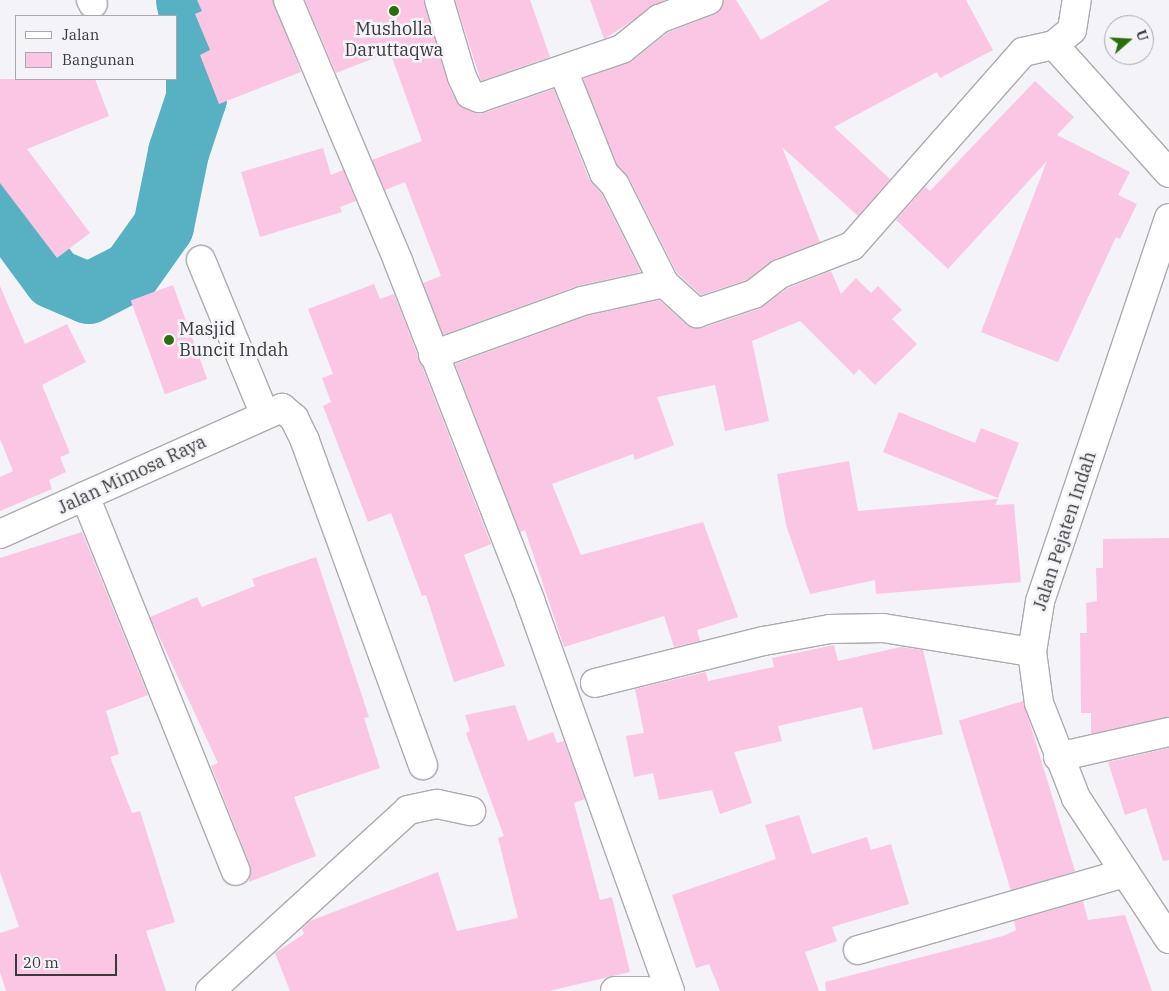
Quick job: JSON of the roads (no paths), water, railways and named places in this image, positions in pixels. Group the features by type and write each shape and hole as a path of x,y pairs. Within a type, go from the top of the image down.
{"street":[{"path":"288,0 433,355 530,600 670,991"},
{"path":"439,0 470,94 479,98 622,49 659,19 709,0"},
{"path":"564,70 604,173 615,185 664,283 697,313 754,294 780,274 852,246 1014,58 1054,45 1072,30 1076,0"},
{"path":"1054,45 1169,173"},
{"name":"Jalan Pejaten Indah","path":"1169,218 1040,602 1032,652 1039,703 1058,757 1086,817 1122,874 1169,939"},
{"path":"201,260 264,414"},
{"path":"433,355 582,301 664,283"},
{"name":"Jalan Mimosa Raya","path":"0,534 264,414 282,408 294,418 422,765"},
{"path":"84,496 236,871"},
{"path":"595,683 764,641 830,629 883,628 1032,652"},
{"path":"1058,757 1169,732"},
{"path":"210,991 408,810 437,804 471,811"},
{"path":"858,950 1122,874"},
{"path":"615,991 646,991"}],"waterway":[{"path":"0,206 53,278 88,293 131,271 163,226 178,152 196,98 196,41 186,0"}],"place":[{"name":"Musholla Daruttaqwa","path":"394,11"},
{"name":"Masjid Buncit Indah","path":"169,340"}]}
